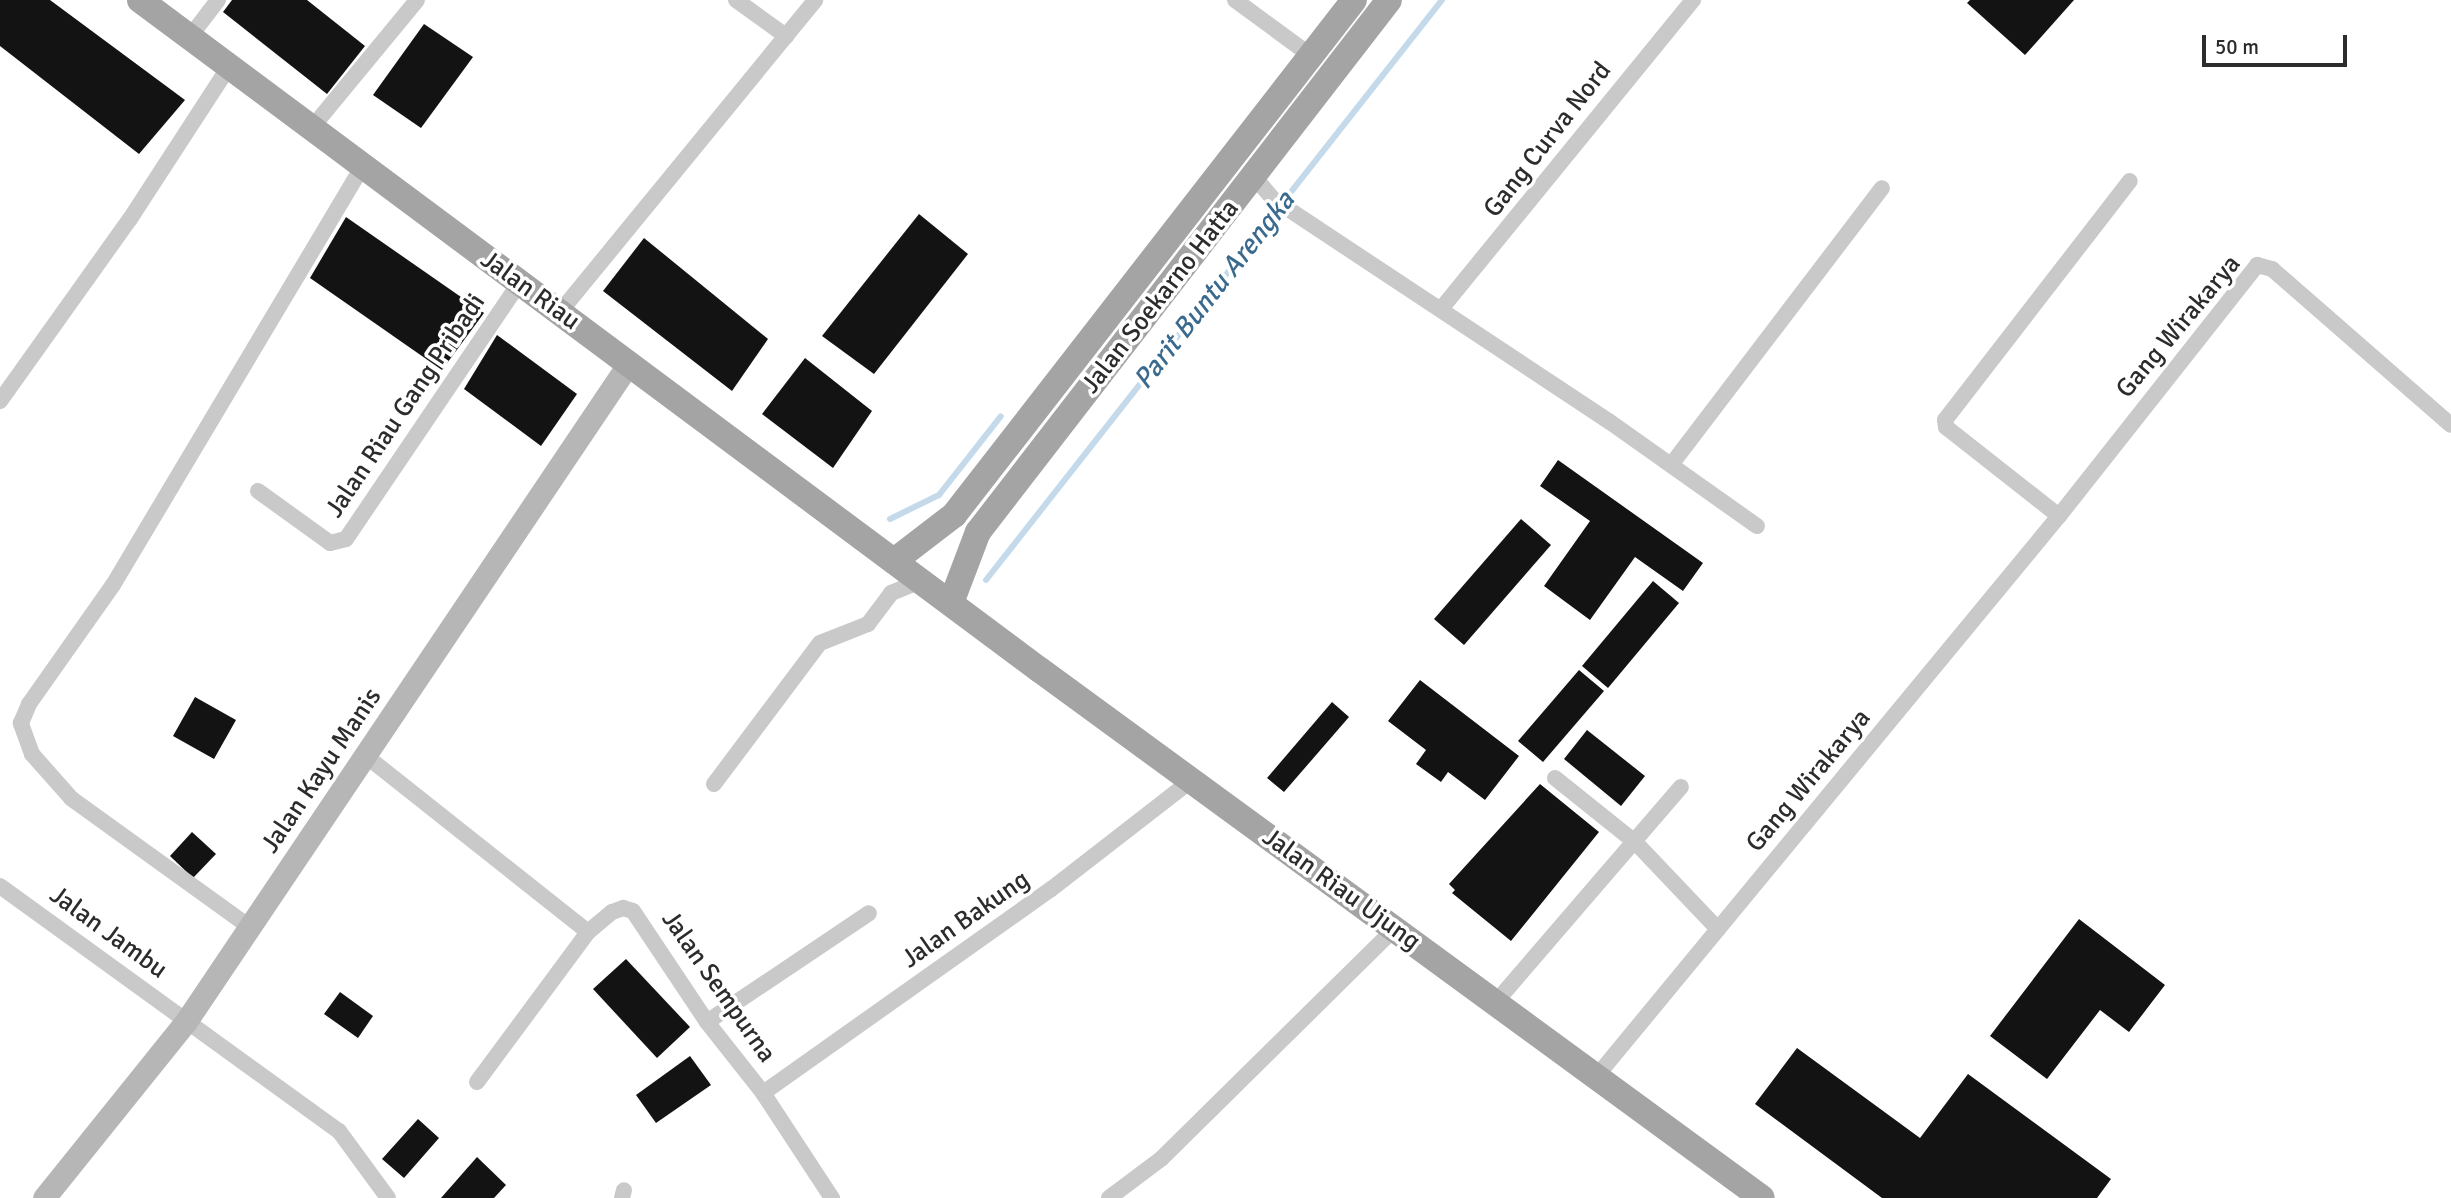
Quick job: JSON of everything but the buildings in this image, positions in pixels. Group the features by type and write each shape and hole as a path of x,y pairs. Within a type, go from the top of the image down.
{"main road":[{"name":"Jalan Riau","path":"139,0 310,130 921,581"},
{"name":"Jalan Soekarno Hatta","path":"894,561 954,515 1354,0"},
{"name":"Jalan Soekarno Hatta","path":"951,603 978,532 1255,178 1389,0"},
{"name":"Jalan Riau Ujung","path":"921,581 1762,1198"}],"street":[{"path":"189,38 218,0"},
{"path":"310,130 416,0"},
{"path":"736,0 786,36"},
{"path":"560,313 815,0"},
{"path":"1235,0 1310,55"},
{"name":"Gang Curva Nord","path":"1441,309 1693,0"},
{"path":"0,401 130,219 228,68"},
{"path":"251,928 71,797 32,754 22,723 29,704 113,585 362,167"},
{"path":"1255,178 1273,199 1441,309 1757,526"},
{"path":"2059,516 1946,427 1945,420 2130,181"},
{"path":"1671,465 1881,188"},
{"name":"Gang Wirakarya","path":"1596,1077 2059,516 2257,265 2272,269 2451,425"},
{"name":"Jalan Riau Gang Pribadi","path":"258,491 330,543 346,539 519,282"},
{"name":"Jalan Kayu Manis","path":"44,1198 187,1020 629,363"},
{"path":"714,784 820,643 868,624 891,593 921,581"},
{"path":"366,756 589,932 477,1082"},
{"path":"1555,778 1636,843 1718,929"},
{"name":"Jalan Bakung","path":"763,1093 1050,890 1192,780"},
{"path":"1495,1003 1636,843 1681,787"},
{"name":"Jalan Jambu","path":"0,886 340,1131 388,1198"},
{"name":"Jalan Sempurna","path":"589,932 612,912 623,908 633,911 708,1022 763,1093 832,1198"},
{"path":"708,1022 869,913"},
{"path":"1109,1198 1162,1158 1394,929"}],"waterway":[{"name":"Parit Buntu Arengka","path":"986,580 1442,0"},
{"path":"890,519 939,495 1001,416"}]}
